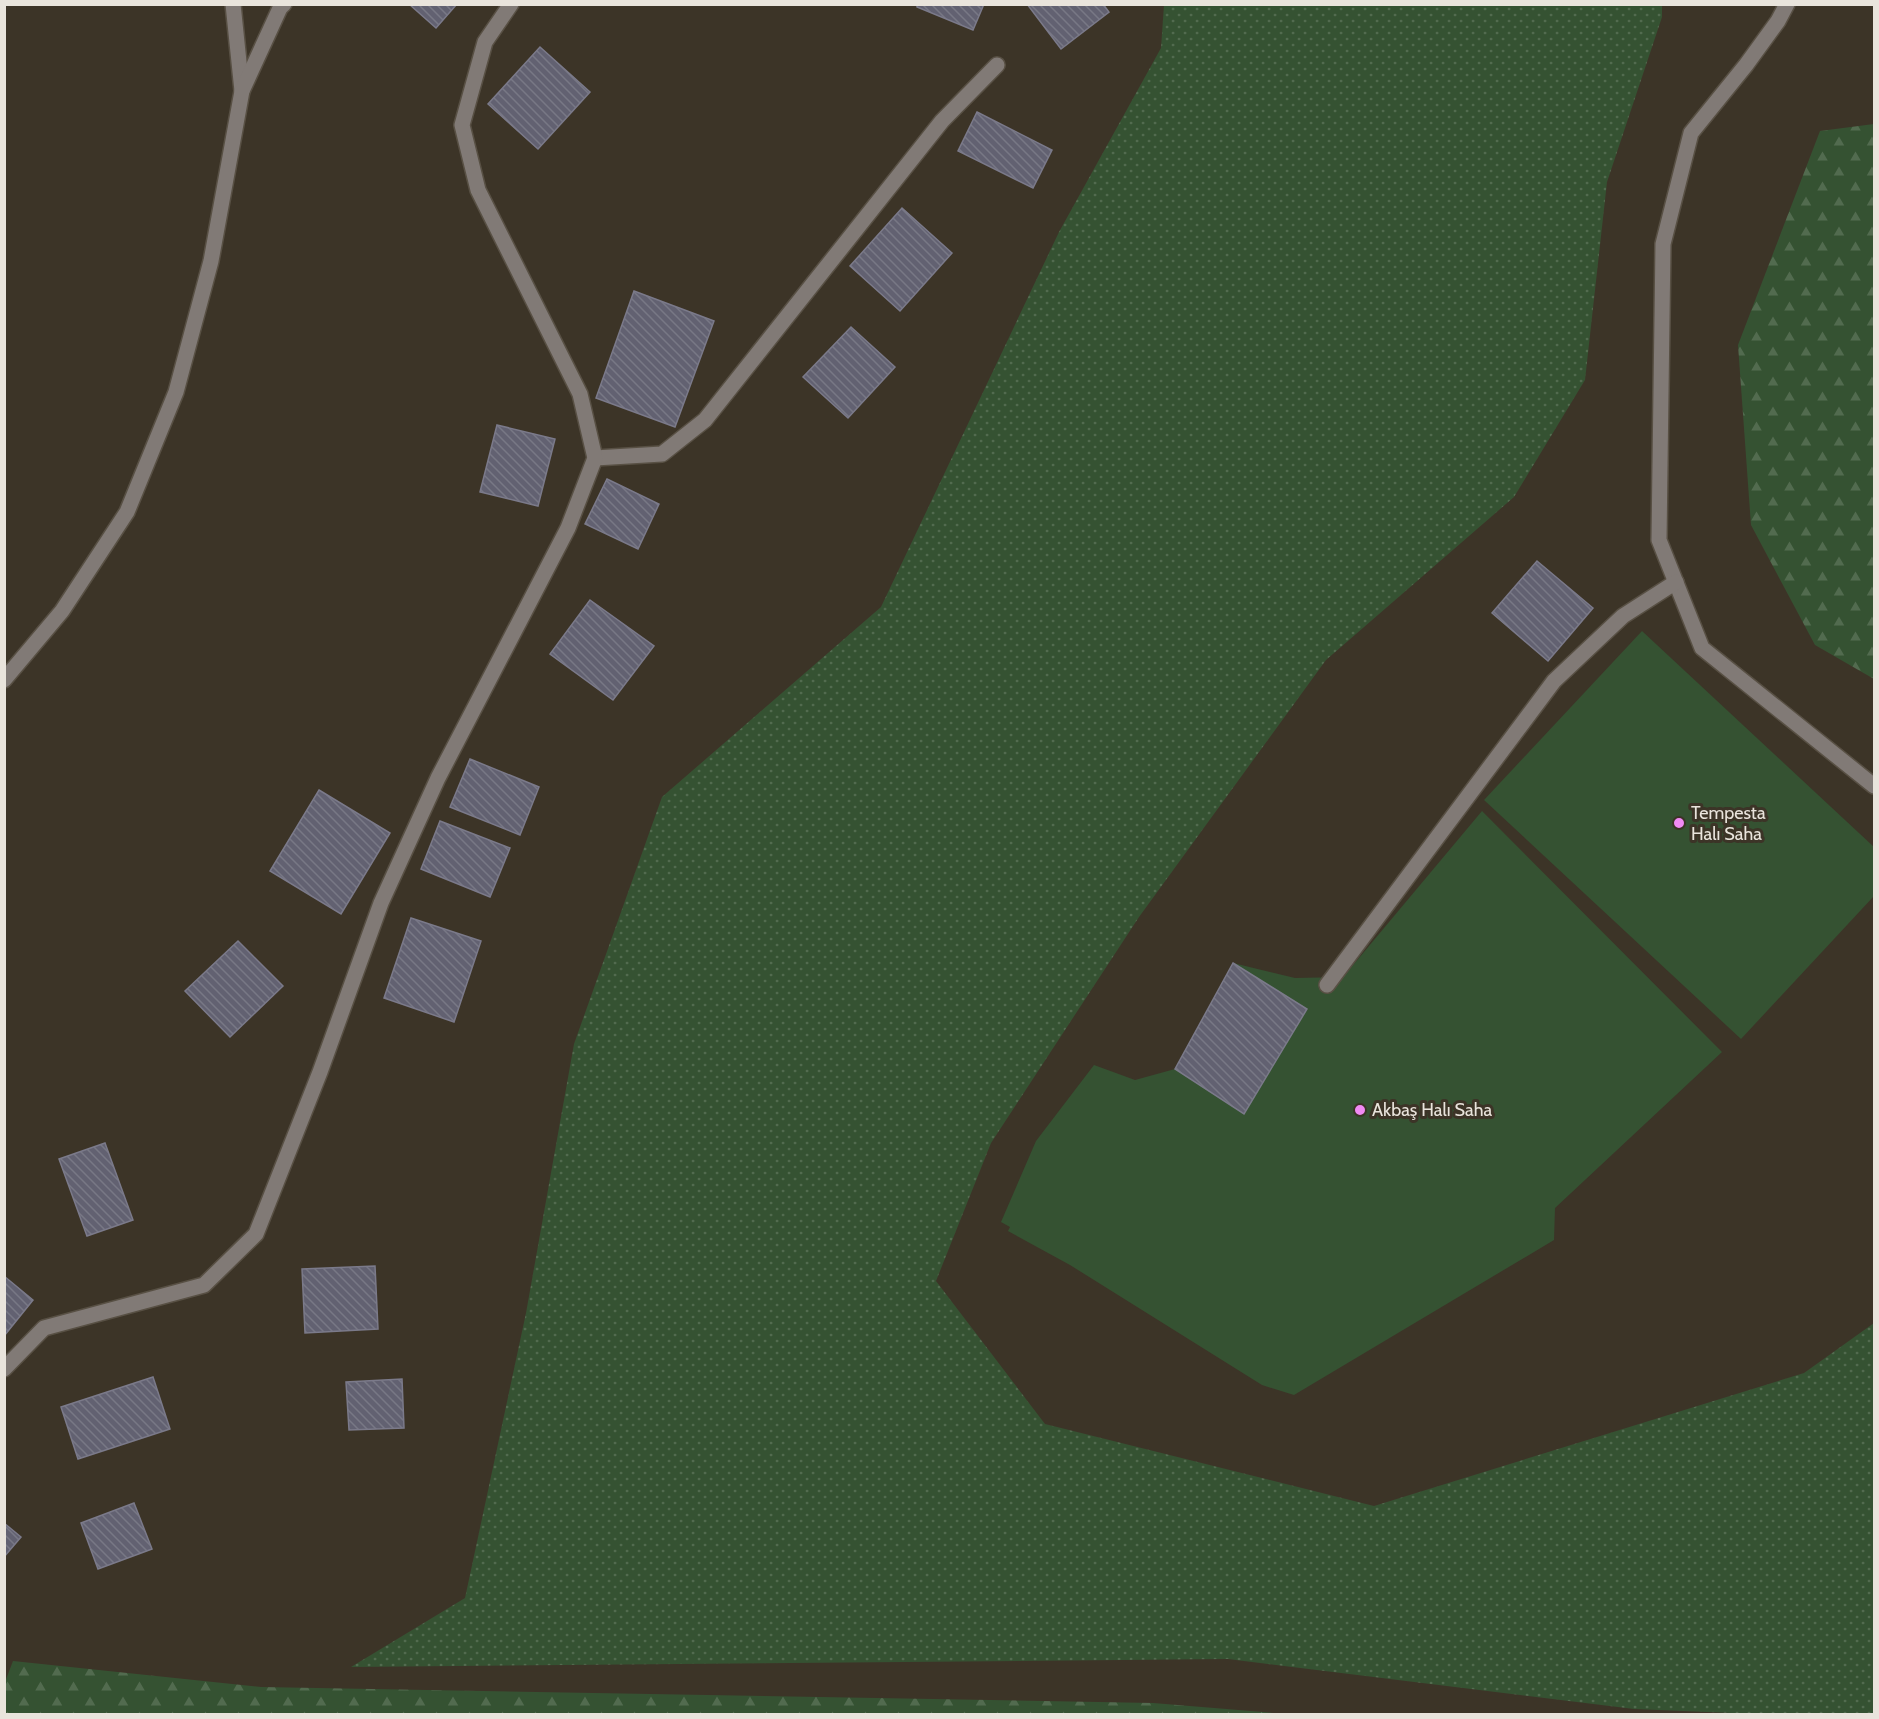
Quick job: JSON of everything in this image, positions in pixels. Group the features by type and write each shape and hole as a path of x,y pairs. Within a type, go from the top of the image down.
{"street":[{"path":"233,4 242,91"},
{"path":"4,680 62,611 127,512 176,392 211,261 242,91 284,4"},
{"path":"4,1369 44,1328 204,1285 256,1234 320,1072 381,903 438,778 568,528 595,458 580,394 478,190 462,124 485,42 511,4"},
{"path":"1786,4 1778,21 1752,57 1691,134 1663,244 1659,540 1702,648 1875,786"},
{"path":"595,458 662,454 705,420 942,121 997,65"},
{"path":"1327,985 1554,681 1623,616 1676,582"}],"green space":[{"path":"1662,4 1662,17 1607,182 1585,380 1514,497 1326,660 1139,917 991,1143 936,1281 1045,1424 1374,1506 1804,1373 1874,1323 1874,1714 1756,1714 1634,1709 1228,1659 351,1667 465,1598 526,1313 574,1044 662,797 881,607 1059,232 1161,48 1164,5"},
{"path":"1874,124 1874,679 1815,645 1751,525 1738,345 1820,131"},
{"name":"Tempesta Halı Saha","path":"1642,631 1874,847 1874,896 1741,1039 1484,800"},
{"name":"Akbaş Halı Saha","path":"1482,811 1722,1052 1555,1208 1554,1240 1294,1395 1262,1385 1070,1265 1008,1231 1010,1227 1001,1222 1036,1141 1094,1065 1135,1080 1175,1069 1233,963 1295,978 1343,977"},
{"path":"13,1661 261,1687 1153,1703 1286,1714 5,1714 5,1682"}],"building":[{"path":"409,4 457,4 436,28"},
{"path":"917,4 984,4 973,30 917,7"},
{"path":"1027,4 1103,4 1109,12 1061,49"},
{"path":"540,47 590,92 538,149 488,104"},
{"path":"977,112 1052,150 1033,188 958,151"},
{"path":"902,208 952,253 900,311 850,266"},
{"path":"634,291 714,321 675,427 596,398"},
{"path":"851,327 895,367 848,418 803,377"},
{"path":"497,425 555,439 538,506 480,492"},
{"path":"607,479 659,504 638,549 585,524"},
{"path":"1537,561 1593,608 1548,661 1492,613"},
{"path":"590,600 654,646 613,700 550,654"},
{"path":"470,759 539,787 520,835 450,807"},
{"path":"319,790 390,833 341,914 270,871"},
{"path":"440,821 510,848 490,897 421,869"},
{"path":"411,918 481,941 454,1022 384,998"},
{"path":"238,941 283,986 230,1037 185,991"},
{"path":"1233,963 1307,1009 1244,1114 1175,1069"},
{"path":"105,1143 133,1220 87,1236 59,1159"},
{"path":"375,1266 378,1329 305,1333 302,1269"},
{"path":"4,1276 33,1300 4,1336"},
{"path":"153,1377 170,1429 78,1459 61,1407"},
{"path":"402,1379 404,1428 349,1430 346,1382"},
{"path":"134,1503 152,1549 98,1569 81,1523"},
{"path":"4,1523 21,1537 4,1557"}],"place":[{"name":"Tempesta Halı Saha","path":"1679,823"},
{"name":"Akbaş Halı Saha","path":"1360,1110"}]}
